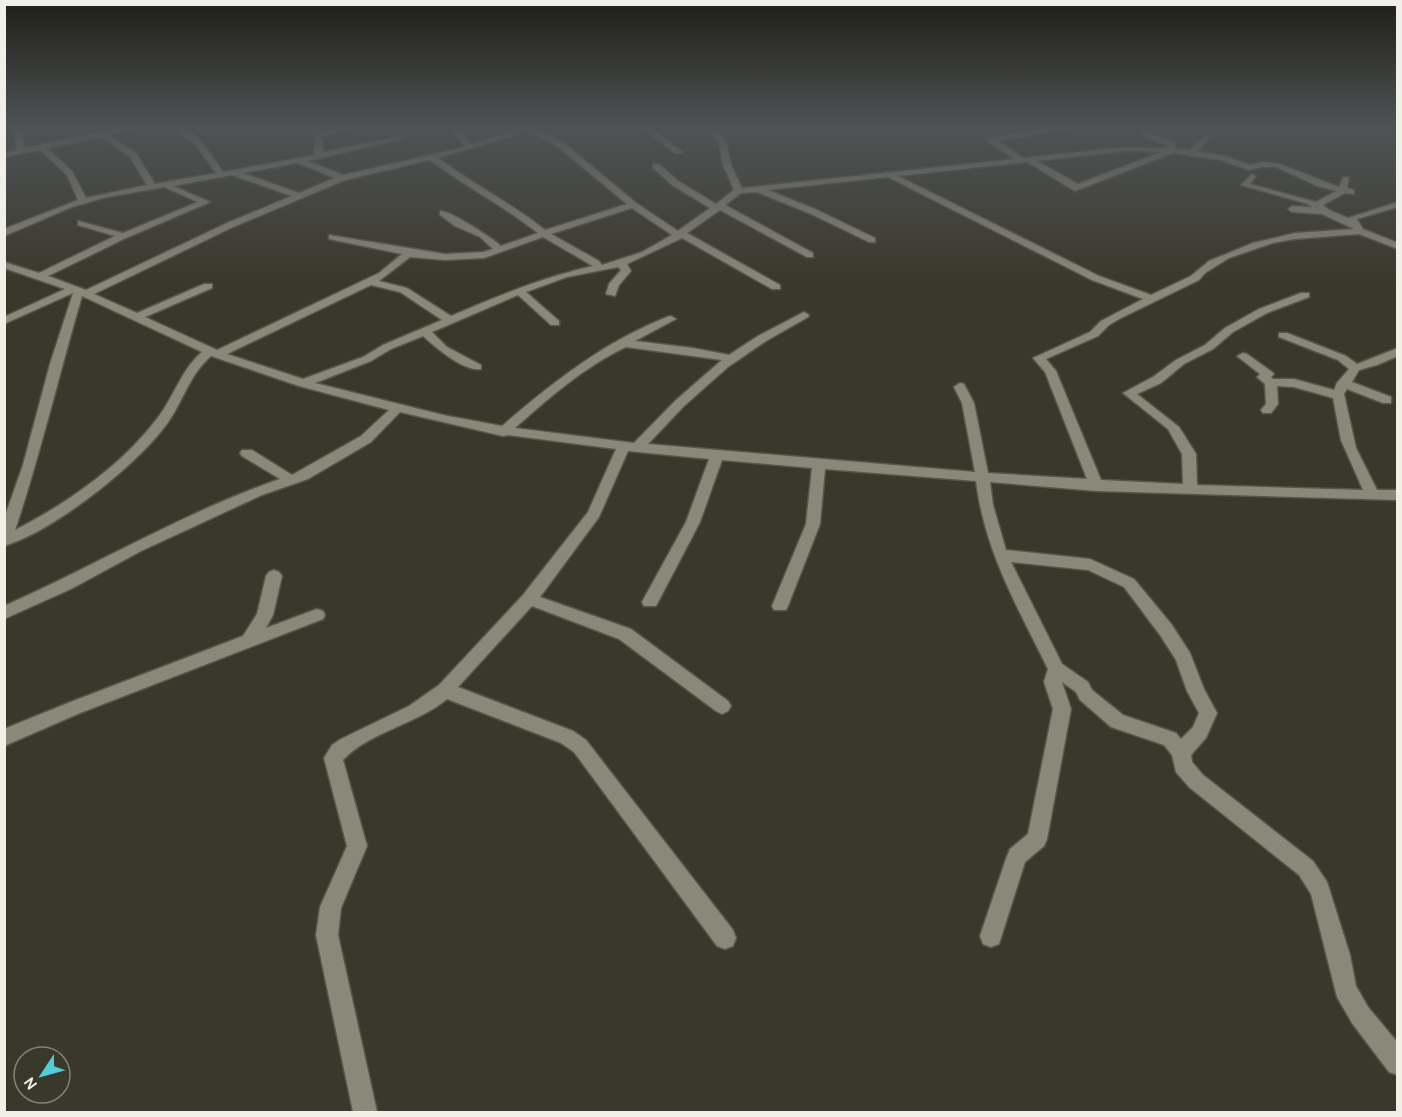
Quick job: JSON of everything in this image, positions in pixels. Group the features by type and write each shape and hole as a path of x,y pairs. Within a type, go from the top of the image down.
{"street":[{"path":"73,178 76,190 82,200"},
{"path":"148,178 152,186"},
{"path":"4,233 82,200 204,178"},
{"path":"248,178 300,196"},
{"path":"4,321 80,291 342,178"},
{"path":"460,178 519,213 545,234 596,263 598,268"},
{"path":"601,178 633,205 680,235 776,287"},
{"path":"670,178 742,221 810,255"},
{"path":"733,178 739,191"},
{"path":"303,383 367,359 387,347 519,291 565,275 619,264 645,254 680,235 739,191 861,178"},
{"path":"896,178 1017,240 1063,259 1097,278 1125,287 1152,300"},
{"path":"1062,178 1075,185 1075,188 1101,178"},
{"path":"1250,178 1245,185 1311,202 1357,228 1398,246"},
{"path":"1305,178 1347,191"},
{"path":"1346,179 1347,191"},
{"path":"41,276 123,236 206,202 180,194 166,185"},
{"path":"758,189 814,212 872,240"},
{"path":"1318,208 1319,204 1347,191"},
{"path":"1357,228 1352,218 1398,204"},
{"path":"332,237 413,253 455,258 484,255 584,219 633,205"},
{"path":"1292,209 1312,208 1333,215"},
{"path":"442,213 454,219 458,224 483,235 499,249"},
{"path":"81,223 123,236"},
{"path":"1097,486 1050,371 1040,358 1094,334 1105,323 1195,278 1199,270 1210,262 1259,245 1295,236 1343,234 1357,228"},
{"path":"4,541 28,531 142,446 165,418 185,376 213,352 369,282 383,275 407,254 413,253"},
{"path":"611,294 614,284 626,271 626,268 619,264"},
{"path":"4,265 80,291 213,352 303,383 503,432 717,455 983,478 1190,490 1398,495"},
{"path":"369,282 404,290 450,320"},
{"path":"137,317 208,286"},
{"path":"4,541 30,465 56,364 80,291"},
{"path":"519,291 555,323"},
{"path":"1190,490 1189,454 1173,427 1129,393 1157,380 1180,362 1209,347 1229,330 1263,311 1305,295"},
{"path":"365,1113 327,934 331,907 357,846 333,758 344,747 412,713 431,702 445,690 529,599 594,514 632,446 755,342 804,315"},
{"path":"503,432 555,386 595,357 625,343 646,328 671,319"},
{"path":"424,331 443,349 477,367"},
{"path":"1283,335 1342,358 1355,368"},
{"path":"625,343 669,350 701,351 733,360"},
{"path":"1372,494 1355,463 1345,432 1341,388 1355,368 1398,351"},
{"path":"1243,356 1273,379 1341,388 1387,400"},
{"path":"1267,410 1272,404 1273,379"},
{"path":"960,387 968,403 986,505 1000,555 1056,669 1082,687 1086,696 1109,716 1131,727 1170,739 1180,752 1183,766 1196,781 1306,868 1320,889 1339,955 1345,989 1360,1015 1398,1064"},
{"path":"4,613 66,585 136,547 257,492 303,476 366,439 398,408"},
{"path":"247,453 289,479"},
{"path":"650,602 693,522 717,455"},
{"path":"780,606 813,524 819,464"},
{"path":"1000,555 1090,565 1129,583 1166,630 1184,658 1196,691 1209,713 1200,732 1180,752"},
{"path":"248,643 265,615 274,576"},
{"path":"529,599 626,634 722,706"},
{"path":"4,738 74,708 317,615"},
{"path":"991,936 1017,856 1037,839 1062,709 1053,682 1056,669"},
{"path":"445,690 567,737 580,746 725,938"}]}
